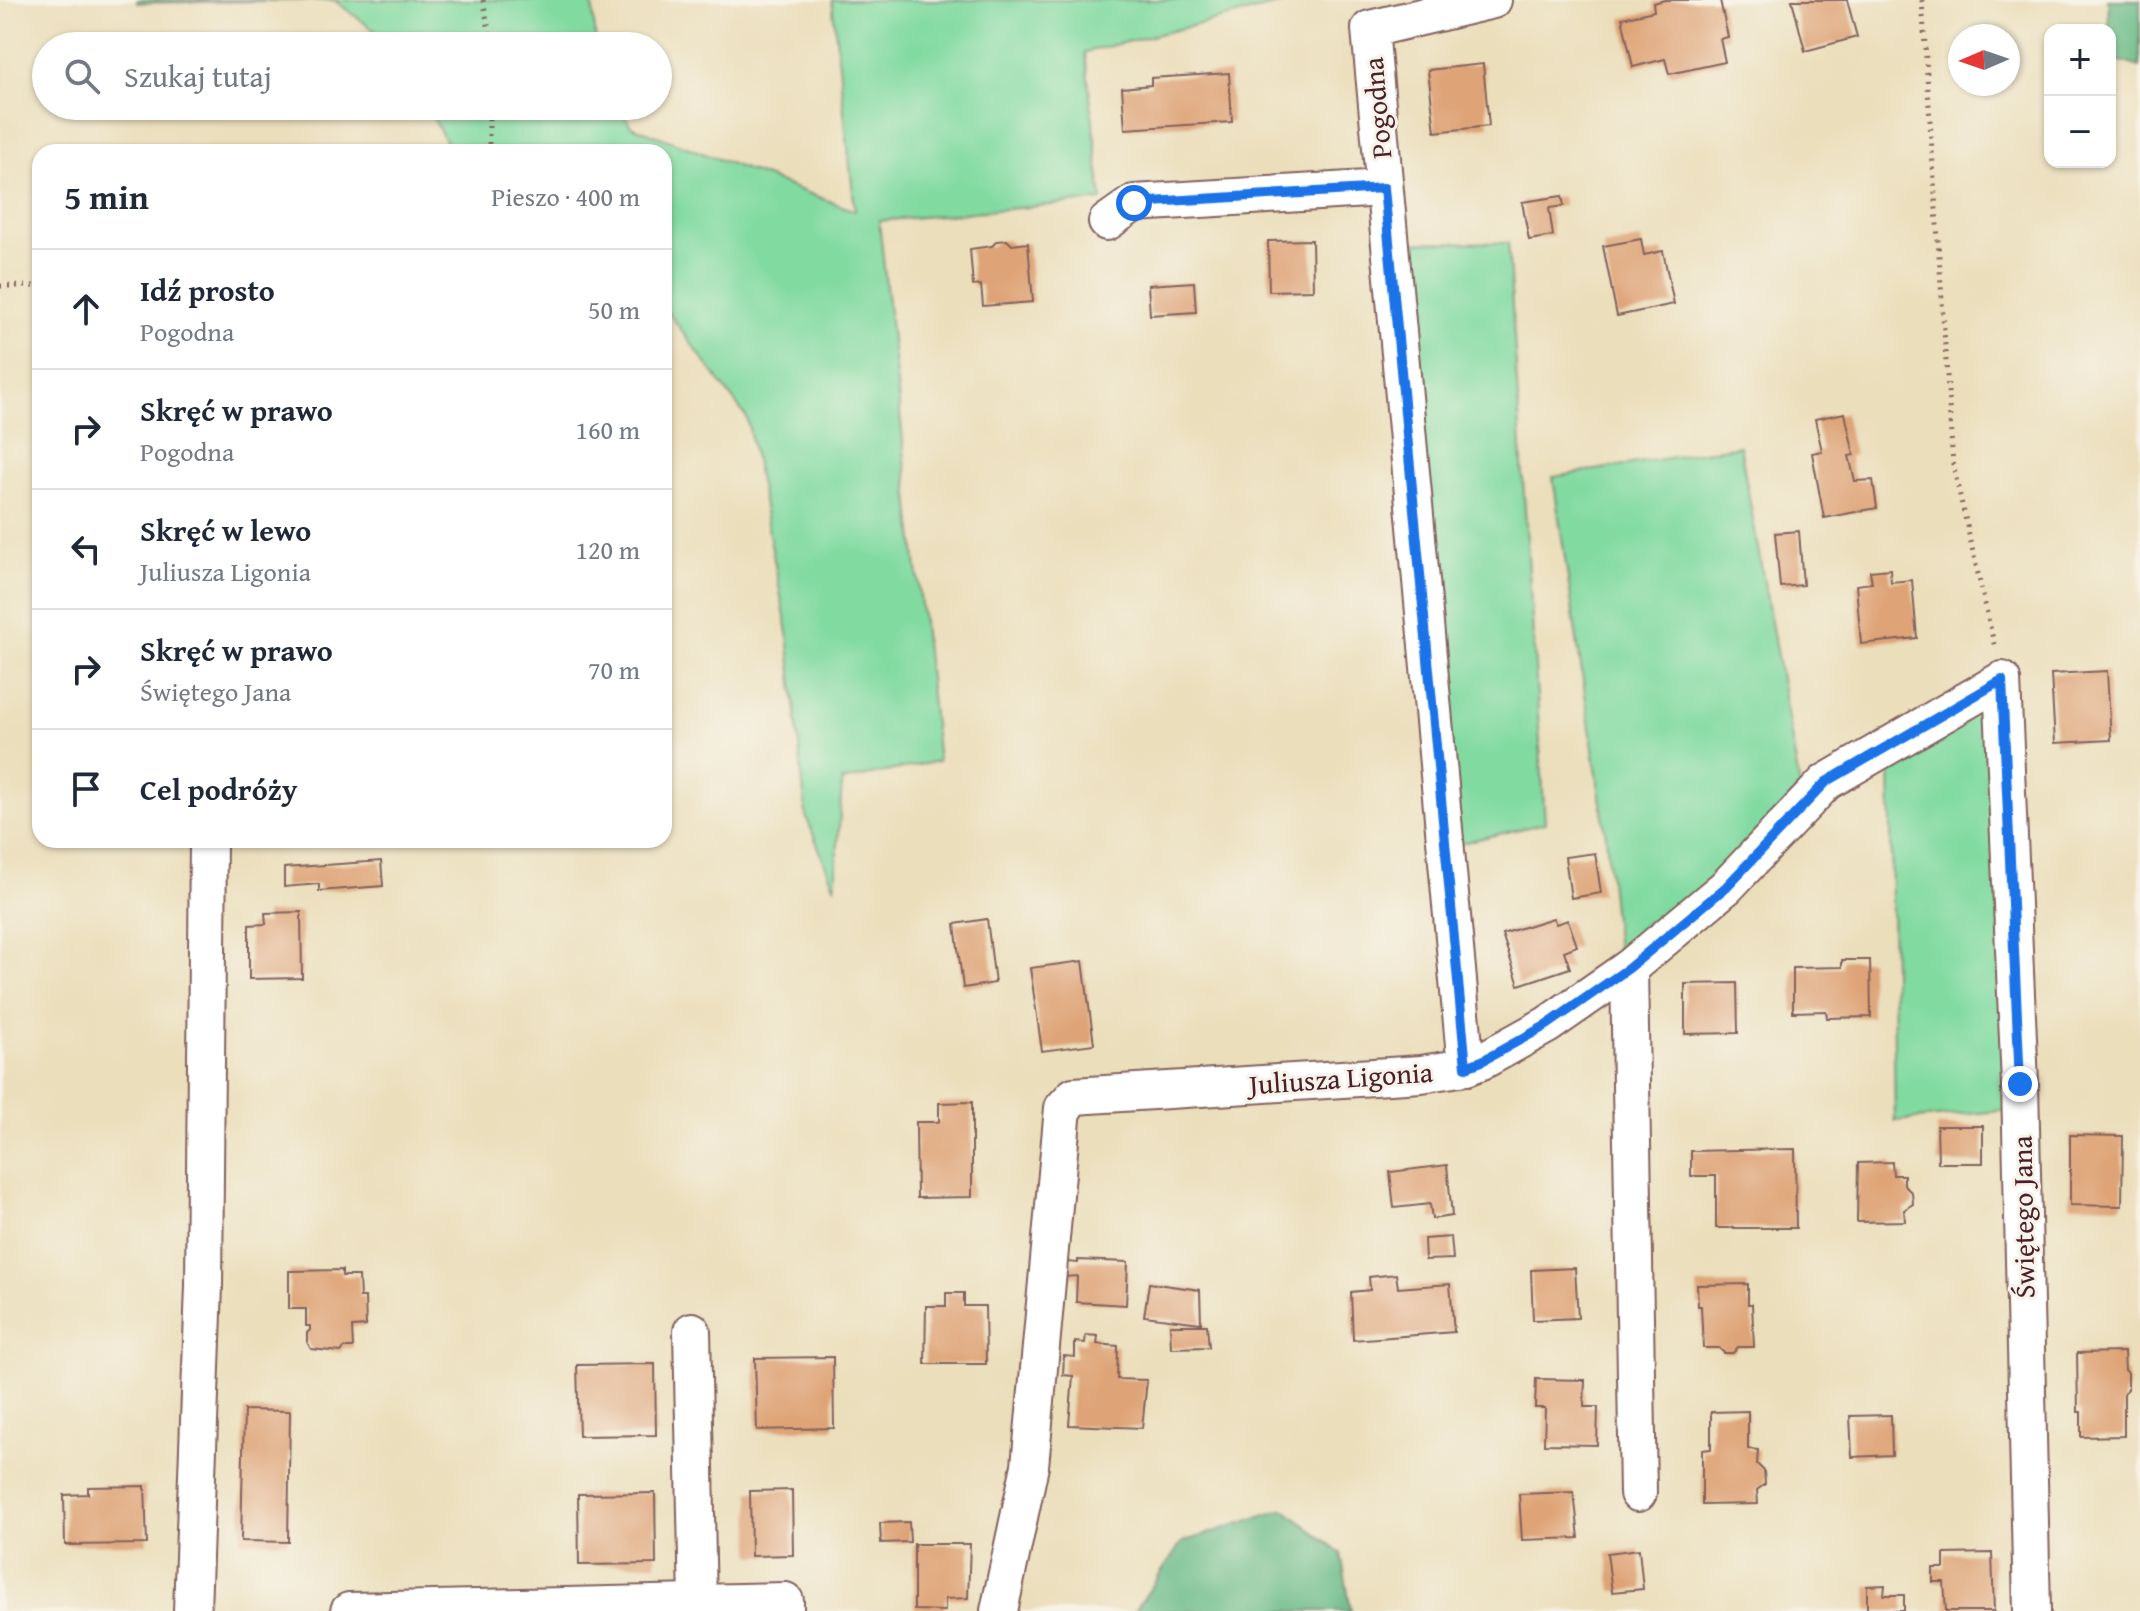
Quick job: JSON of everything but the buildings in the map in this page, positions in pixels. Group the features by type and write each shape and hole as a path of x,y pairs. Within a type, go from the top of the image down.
{"street":[{"name":"Pogodna","path":"1466,1067 1370,29 1493,0"},
{"name":"Pogodna","path":"1107,222 1134,203 1384,188"},
{"name":"Juliusza Ligonia","path":"999,1611 1030,1466 1066,1101 1074,1096 1421,1074 1466,1067 1482,1061 1547,1025 1629,968 1726,887 1826,782 2002,680"},
{"name":"Świętego Jana","path":"2002,680 2020,1084 2032,1611"},
{"path":"192,1611 204,1286 208,848"},
{"path":"1629,968 1638,1493"},
{"path":"692,1331 698,1604"},
{"path":"349,1611 698,1604 785,1606"}],"path":[{"path":"483,0 489,32"},
{"path":"1922,0 1953,465 2002,680"},
{"path":"489,120 489,144"},
{"path":"0,286 32,286"}],"green space":[{"path":"137,0 334,0 137,3"},
{"path":"334,0 592,0 595,32 376,32"},
{"path":"832,0 1298,0 1085,52 1102,200 879,221 938,761 842,781 835,888 806,816 788,633 747,418 672,318 672,144 447,144 434,120 627,120 631,126 855,211"},
{"path":"2108,0 2140,0 2140,67 2116,60 2116,24 2109,24"},
{"path":"1404,242 1508,243 1545,823 1457,844"},
{"path":"1740,446 1800,787 1722,876 1617,952 1606,836 1553,477"},
{"path":"1988,701 2010,1110 1895,1121 1890,758"},
{"path":"1284,1509 1341,1553 1351,1611 1135,1611 1182,1542"}],"route":[{"path":"1134,203 1384,188 1466,1067 1547,1025 1629,968 1726,887 1826,782 2002,680 2020,1084"}]}
